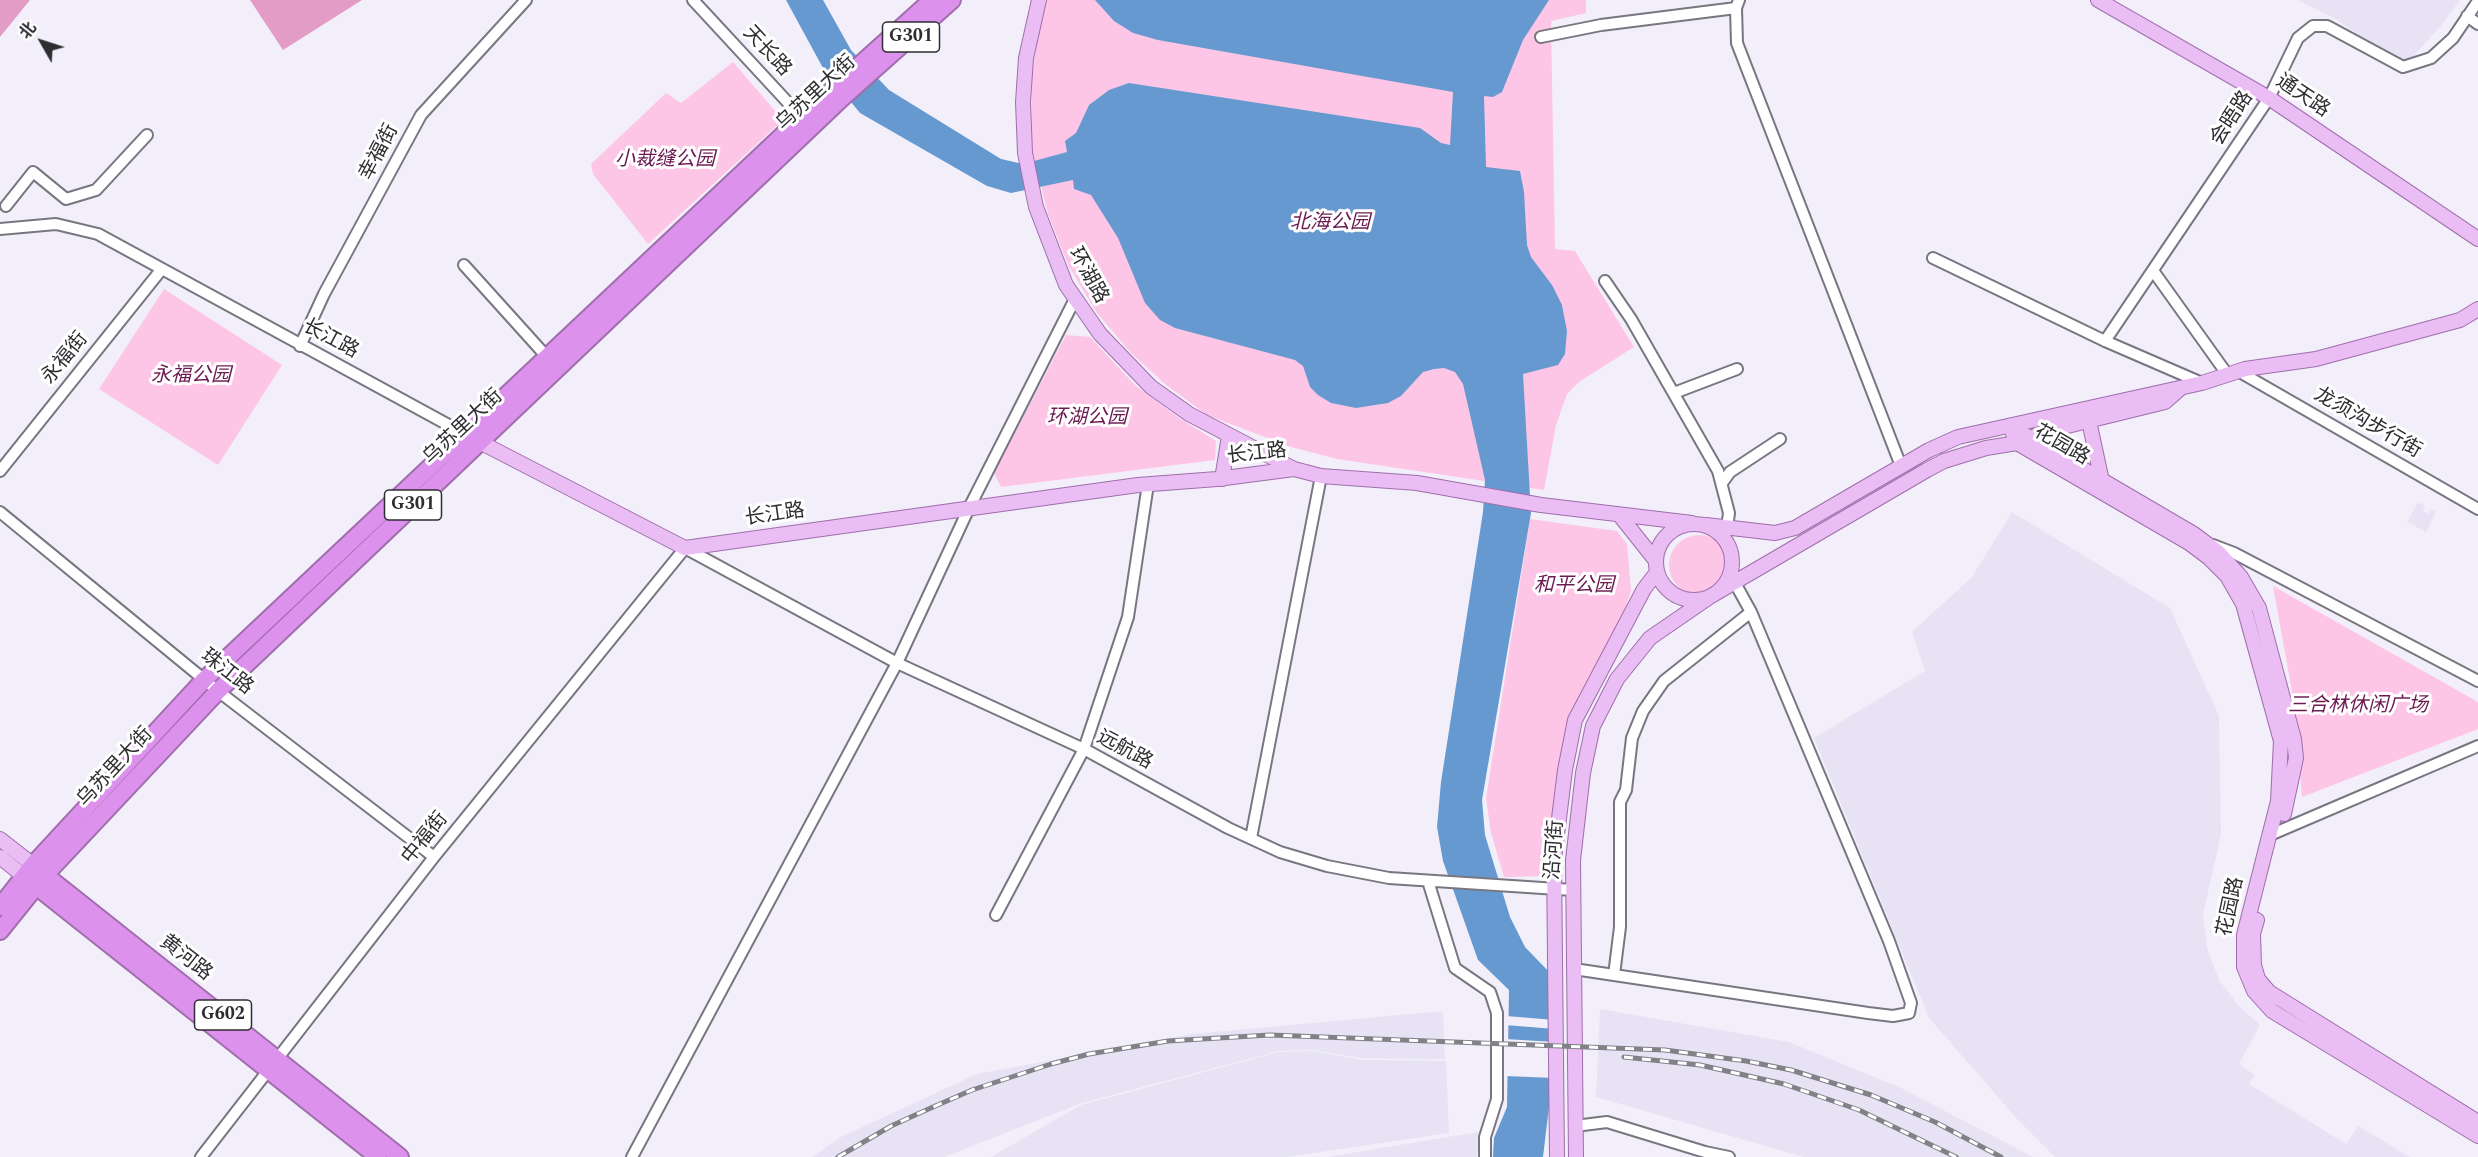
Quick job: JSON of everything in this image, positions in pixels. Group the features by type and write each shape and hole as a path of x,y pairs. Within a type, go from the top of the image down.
{"highway":[{"name":"乌苏里大街","path":"866,69 932,0"},
{"name":"乌苏里大街","path":"0,907 34,876 211,685 839,92 952,0"},
{"name":"乌苏里大街","path":"472,438 547,357 807,123"},
{"name":"乌苏里大街","path":"0,931 34,876"},
{"name":"黄河路","path":"34,876 273,1064 400,1157"},
{"name":"黄河路","path":"273,1064 378,1157"}],"main road":[{"name":"环湖路","path":"1039,0 1026,57 1023,102 1025,153 1034,199 1055,262 1075,299 1100,334 1151,387 1189,414 1294,469"},
{"name":"通天路","path":"2098,0 2269,98 2478,239"},
{"name":"长江路","path":"472,438 686,548 1148,484 1222,479 1294,469 1322,476 1417,483 1468,494 1621,517 1636,515 1775,533 1795,528 1901,466 1958,437 2181,388 2232,373 2316,359 2460,320 2478,311"},
{"path":"1621,517 1656,567 1664,586 1682,598 1697,600 1711,596 1734,579 1944,461 2164,402 2181,388"},
{"path":"2090,421 2102,481"},
{"name":"花园路","path":"2010,426 2023,440 2189,543 2227,576 2243,604 2281,741 2275,833 2253,934 2254,964 2262,986 2281,1002 2478,1122"},
{"path":"1222,479 1229,436"},
{"name":"花园路","path":"2023,440 2102,481 2207,543 2241,577 2259,608 2295,740 2296,758 2244,935 2244,967 2254,991 2272,1011 2478,1136"},
{"path":"1656,567 1658,549 1664,538 1674,529 1699,524 1719,532 1728,544 1734,579"},
{"name":"沿河街","path":"1557,1157 1554,859 1565,770 1575,720 1656,567"},
{"name":"沿河街","path":"1576,1157 1573,860 1583,772 1593,726 1617,679 1650,638 1711,596"},
{"name":"黄河路","path":"0,839 34,876"},
{"name":"黄河路","path":"0,857 34,876"}],"street":[{"name":"幸福街","path":"300,346 324,294 421,115 526,0"},
{"name":"天长路","path":"693,0 807,123"},
{"name":"会晤路","path":"2105,341 2154,272 2269,98 2298,38 2313,26 2327,26 2403,67 2430,58 2454,38 2478,1"},
{"path":"1541,37 1601,25 1738,4 1737,43 1901,466"},
{"path":"2467,16 2478,24"},
{"path":"6,206 33,172 66,200 96,190 147,135"},
{"name":"长江路","path":"3,228 56,224 98,234 472,438"},
{"path":"1933,258 2105,341 2202,383"},
{"path":"464,265 547,357"},
{"name":"永福街","path":"0,471 161,270"},
{"path":"2154,272 2232,373"},
{"path":"1605,281 1631,319 1718,471 1729,513 1727,528"},
{"path":"632,1157 897,663 969,508 1075,299"},
{"path":"1674,393 1737,369"},
{"name":"龙须沟步行街","path":"2232,373 2478,509"},
{"path":"1722,483 1730,472 1780,439"},
{"path":"1251,838 1322,476"},
{"path":"996,915 1084,749 1128,617 1148,484"},
{"name":"珠江路","path":"0,512 211,685 434,857"},
{"path":"2207,543 2234,553 2478,681"},
{"name":"远航路","path":"686,548 897,663 1084,749 1280,852 1327,866 1389,878 1573,890"},
{"name":"中福街","path":"201,1157 434,857 686,548"},
{"path":"1574,969 1868,1013 1893,1016 1909,1013 1911,1003 1889,941 1751,612 1734,579"},
{"path":"1614,975 1620,927 1620,802 1626,790 1632,738 1643,711 1664,681 1751,612"},
{"path":"2275,833 2478,746"},
{"path":"1428,881 1455,968 1490,992 1497,1013 1497,1099 1485,1137 1485,1157"},
{"path":"1575,1126 1607,1122 1705,1152 1730,1157"}],"shaded area":[{"path":"0,0 30,0 0,37"},
{"path":"250,0 362,0 283,50"},
{"path":"2298,0 2460,0 2440,27 2403,67 2336,19"},
{"path":"2418,502 2425,506 2423,511 2428,514 2431,509 2436,512 2426,532 2407,522"},
{"path":"2012,512 2170,608 2219,716 2221,834 2203,915 2207,948 2219,980 2238,1005 2260,1025 2239,1064 2255,1075 2249,1084 2346,1144 2358,1126 2410,1157 2055,1157 2018,1120 1929,1018 1814,738 1925,671 1912,632 1972,577"},
{"path":"1600,1009 1789,1042 1901,1088 2033,1157 1804,1157 1596,1097"},
{"path":"1443,1011 1445,1059 1362,1058 1312,1050 1279,1051 1082,1103 944,1157 812,1157 841,1137 977,1074 1193,1034"},
{"path":"1312,1051 1363,1060 1446,1061 1449,1133 1287,1157 991,1157 1081,1105 1279,1052"},
{"path":"1478,1132 1477,1157 1328,1157"}],"green space":[{"name":"北海公园","path":"1047,0 1586,0 1586,13 1551,21 1555,249 1575,251 1634,347 1579,382 1567,394 1556,425 1544,490 1337,459 1291,447 1207,415 1165,384 1131,353 1097,313 1069,267 1048,214 1031,146 1032,75 1038,33"},
{"name":"小裁缝公园","path":"733,62 783,120 648,244 593,174 591,164 666,93 681,103"},
{"name":"永福公园","path":"164,289 282,365 218,465 99,389"},
{"name":"环湖公园","path":"1066,335 1090,337 1135,385 1179,418 1216,441 1215,460 1001,487 994,473"},
{"name":"和平公园","path":"1530,519 1617,531 1627,544 1631,591 1621,620 1569,720 1551,876 1504,877 1491,833 1486,798"},
{"path":"1699,535 1716,540 1724,548 1729,565 1724,582 1716,590 1699,595 1682,590 1674,582 1669,565 1674,548 1682,540"},
{"name":"三合林休闲广场","path":"2273,586 2478,702 2478,729 2302,797 2293,697"}],"water":[{"name":"北海公园","path":"786,0 823,0 851,50 889,90 1001,159 1023,164 1067,152 1065,141 1076,133 1089,105 1109,90 1129,83 1420,128 1441,143 1450,145 1453,92 1158,40 1133,33 1114,21 1095,0 1549,0 1523,40 1502,92 1493,97 1484,96 1486,167 1520,171 1524,192 1527,245 1531,257 1552,285 1562,305 1567,331 1565,354 1558,365 1523,374 1531,513 1482,800 1485,835 1510,917 1525,947 1552,975 1552,1082 1543,1157 1493,1157 1494,1138 1507,1107 1509,990 1478,960 1443,861 1437,827 1441,782 1483,512 1485,480 1463,384 1455,372 1444,368 1434,369 1423,372 1401,396 1388,403 1356,408 1331,403 1310,387 1303,366 1295,360 1175,328 1160,320 1145,303 1118,238 1091,195 1074,189 1073,180 1011,193 987,186 860,113 823,68"}],"pier":[{"path":"1506,1016 1555,1020 1555,1029 1505,1025"},
{"path":"1505,1039 1555,1042 1555,1078 1505,1076"}],"railway":[{"path":"838,1157 891,1126 933,1107 972,1090 1051,1064 1089,1054 1168,1041 1270,1035 1665,1050 1746,1061 1791,1070 1871,1095 1935,1122 2001,1157"},
{"path":"1624,1057 1700,1065 1784,1084 1859,1110 1956,1157"}]}
